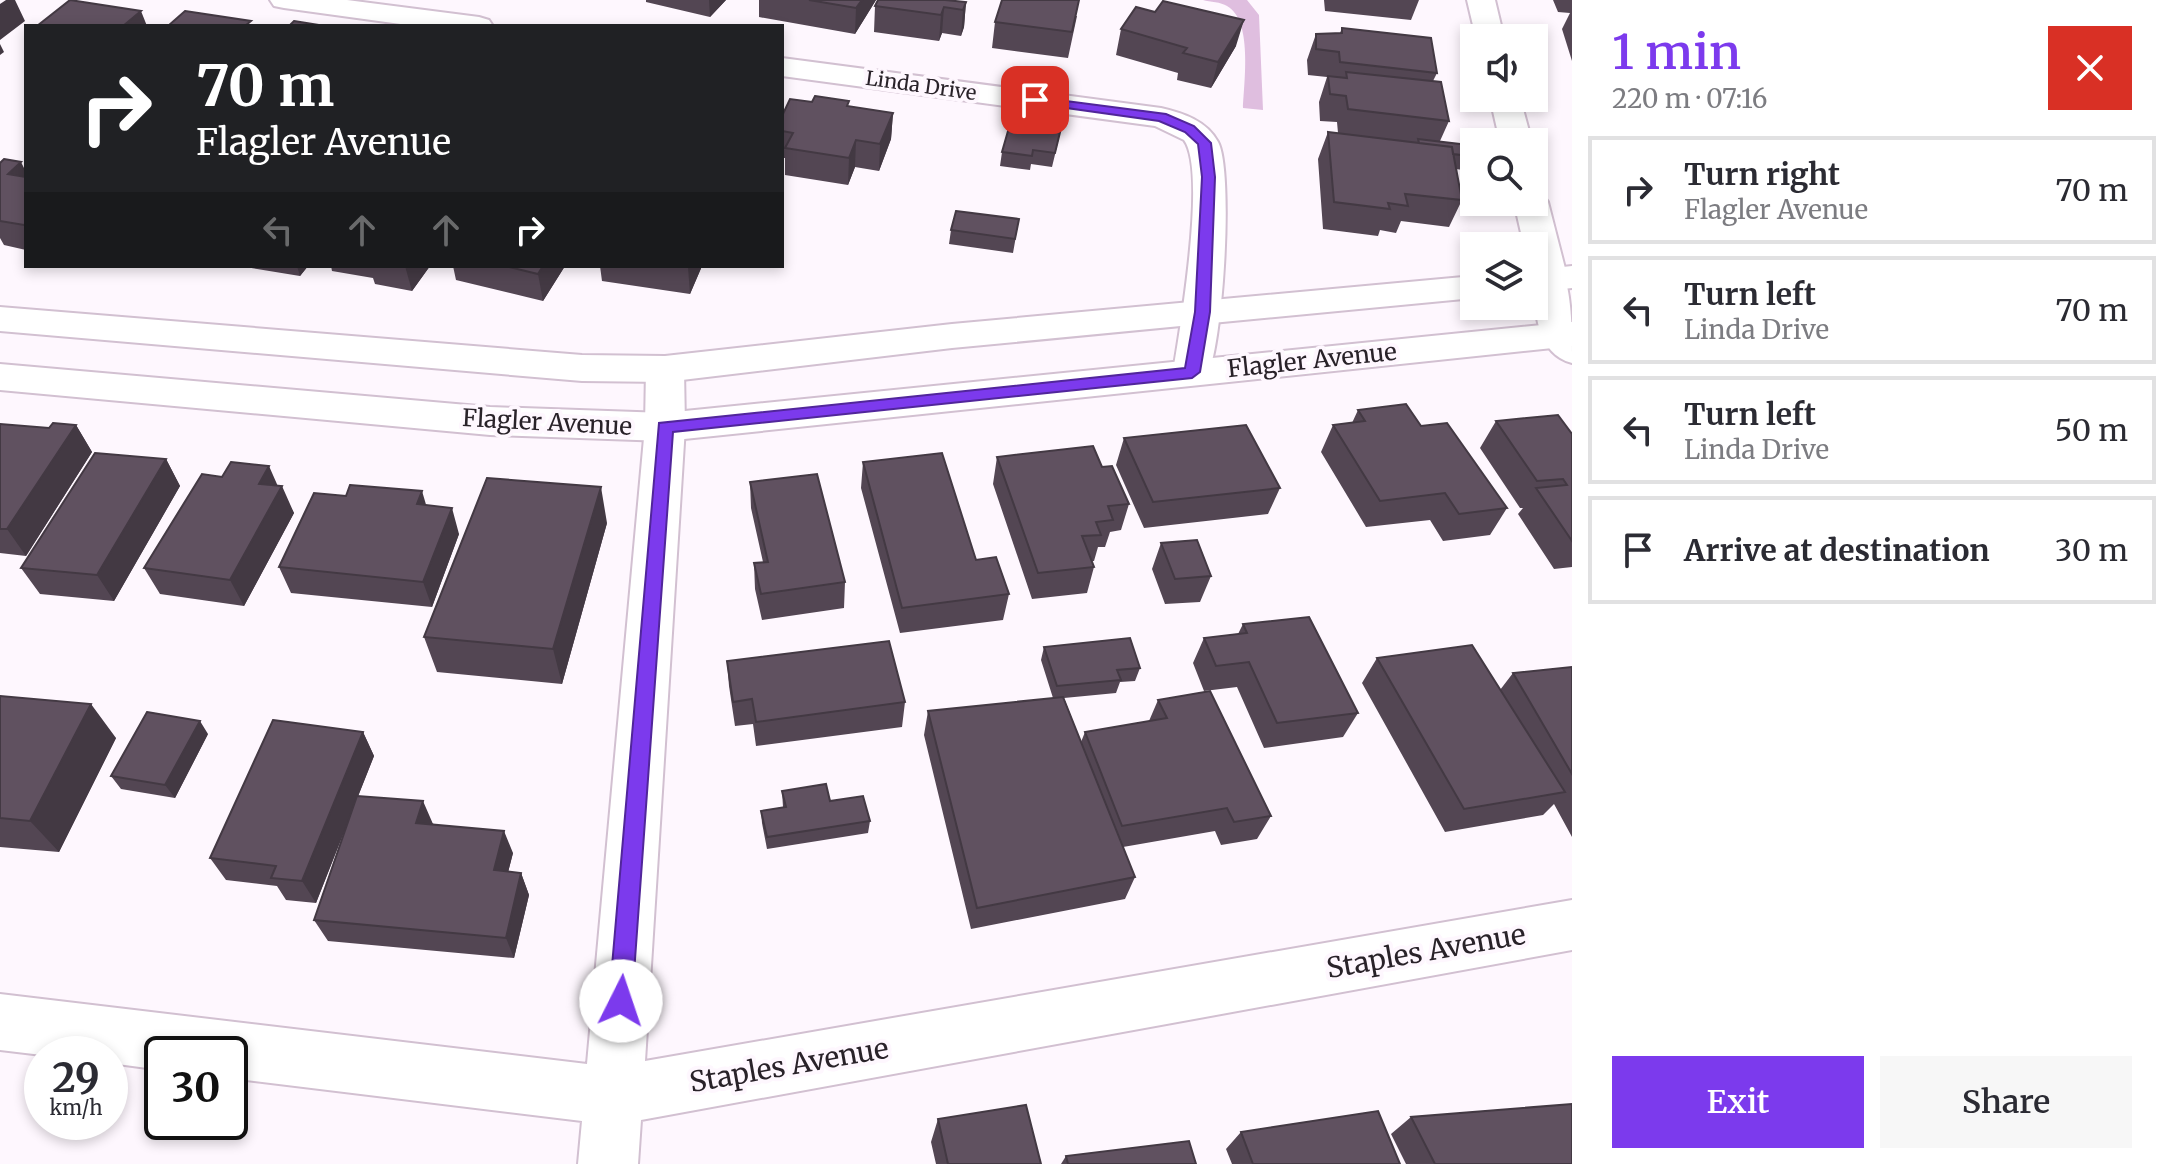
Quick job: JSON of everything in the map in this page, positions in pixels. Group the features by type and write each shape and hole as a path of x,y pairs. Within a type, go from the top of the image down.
{"street":[{"path":"284,0 464,24"},
{"path":"1481,0 1487,24"},
{"name":"Linda Drive","path":"784,67 1161,117 1190,129 1204,143 1208,177 1203,312 1192,372"},
{"path":"1535,216 1568,340"},
{"path":"0,319 554,366 665,369 1460,288"},
{"name":"Flagler Avenue","path":"0,377 490,421 665,427 1192,372 1568,340"},
{"path":"608,1164 665,427 665,369"},
{"name":"Staples Avenue","path":"0,1022 613,1096 1572,925"}],"shaded area":[{"path":"1203,0 1247,0 1259,15 1263,110 1243,108 1244,38 1235,13 1225,5"}],"building":[{"path":"70,0 141,11 125,24 40,24"},
{"path":"809,0 862,0 856,8"},
{"path":"878,0 966,2 963,10 944,7 941,15 875,6"},
{"path":"1002,0 1079,0 1072,32 995,22"},
{"path":"1163,1 1244,20 1218,62 1183,53 1187,48 1121,29 1136,7 1155,12"},
{"path":"185,11 251,21 247,24 170,24"},
{"path":"1342,28 1431,38 1437,73 1340,62 1339,52 1316,49 1316,34 1342,33"},
{"path":"1346,72 1441,82 1449,121 1348,109 1346,96 1330,94 1328,76 1347,78"},
{"path":"815,96 849,101 847,106 893,113 880,144 856,140 849,158 785,148 793,133 784,131 784,112 790,99 812,102"},
{"path":"1012,117 1062,124 1055,153 1033,150 1032,156 1002,152"},
{"path":"1328,132 1452,147 1460,200 1405,194 1408,206 1388,203 1390,209 1334,202"},
{"path":"1418,139 1460,144 1460,155 1453,154 1452,147 1419,143"},
{"path":"4,159 21,162 8,174 24,177 24,225 0,221 0,163"},
{"path":"956,211 1019,219 1015,239 951,230"},
{"path":"513,268 542,268 538,274"},
{"path":"1406,404 1421,426 1447,423 1507,508 1459,514 1445,493 1380,501 1333,425 1365,421 1358,410"},
{"path":"1558,415 1572,434 1572,541 1536,488 1567,485 1563,479 1537,481 1496,421"},
{"path":"53,423 76,425 7,529 0,529 0,424 49,428"},
{"path":"1246,425 1280,488 1153,502 1124,438"},
{"path":"1093,446 1102,467 1112,466 1129,504 1108,506 1113,520 1096,522 1101,535 1082,536 1094,567 1038,573 997,457"},
{"path":"95,453 166,459 97,575 21,568"},
{"path":"942,453 976,560 996,557 1009,594 902,608 863,462"},
{"path":"231,462 269,466 259,484 282,486 230,580 144,568 202,474 222,477"},
{"path":"817,474 845,582 761,594 754,563 768,562 750,482"},
{"path":"487,478 601,487 553,649 424,637"},
{"path":"350,485 422,491 417,504 452,508 423,582 279,567 314,493 346,496"},
{"path":"1197,540 1211,576 1175,579 1161,543"},
{"path":"1309,617 1358,713 1277,723 1249,662 1216,666 1204,638 1247,633 1243,624"},
{"path":"1130,638 1140,668 1117,670 1121,680 1057,686 1044,647"},
{"path":"889,641 905,702 756,722 752,699 733,702 727,661"},
{"path":"1472,645 1565,792 1464,809 1377,658"},
{"path":"1572,667 1572,774 1513,673"},
{"path":"1210,691 1271,816 1234,822 1227,808 1122,826 1085,732 1167,718 1158,700"},
{"path":"0,696 91,704 30,821 0,818"},
{"path":"1063,697 1135,877 977,908 928,711"},
{"path":"147,712 200,721 165,785 111,776"},
{"path":"273,720 363,732 302,881 271,878 276,866 210,858"},
{"path":"826,784 830,801 863,796 870,821 767,837 761,811 786,807 782,791"},
{"path":"357,796 423,801 416,823 504,831 494,870 521,873 506,938 314,920"},
{"path":"1572,1104 1572,1164 1435,1164 1411,1117"},
{"path":"1026,1105 1041,1164 948,1164 938,1119"},
{"path":"1378,1111 1400,1164 1253,1164 1241,1132"},
{"path":"1189,1141 1196,1164 1068,1164 1066,1156"}],"route":[{"path":"621,1001 665,427 1192,372 1203,312 1208,177 1204,143 1190,129 1161,117 1035,100"}]}
